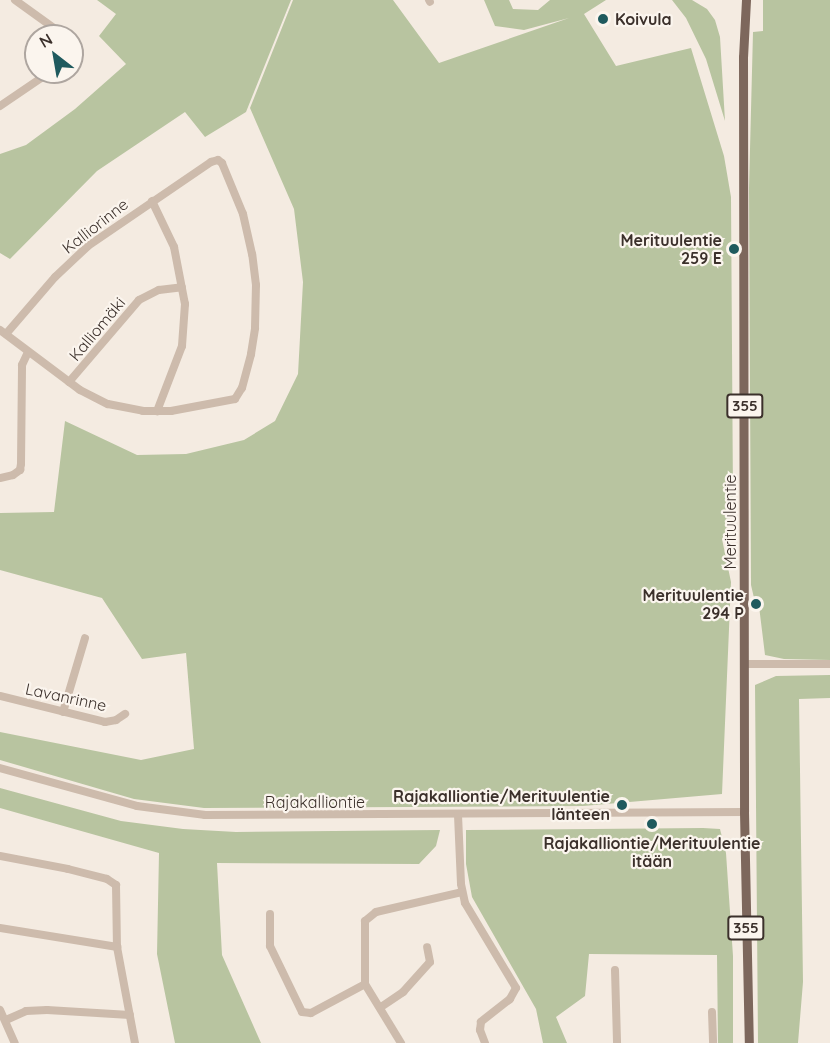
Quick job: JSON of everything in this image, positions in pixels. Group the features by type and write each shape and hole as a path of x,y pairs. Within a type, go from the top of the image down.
{"main road":[{"name":"Merituulentie","path":"746,0 743,57 744,812 749,1043"}],"street":[{"path":"15,0 48,24"},
{"path":"0,106 32,84"},
{"name":"Kalliorinne","path":"3,332 71,261 113,227 218,160 227,172 237,193 252,254 256,285 255,328 249,363 242,388 235,399 171,411 157,411"},
{"path":"3,332 69,382 108,404 157,411 182,346 185,304 174,247 152,201"},
{"name":"Kalliomäki","path":"69,382 139,300 159,290 183,287"},
{"path":"0,478 13,475 20,470 22,365 28,351"},
{"path":"63,712 85,638"},
{"path":"745,664 830,664"},
{"name":"Lavanrinne","path":"0,696 105,722 116,720 125,714"},
{"name":"Rajakalliontie","path":"0,768 93,795 178,812 238,816 744,812"},
{"path":"458,815 462,892 473,917 516,988 515,993 482,1022 480,1030 485,1043"},
{"path":"0,856 68,869 107,879 116,885 117,947 135,1043"},
{"path":"401,1043 365,984 363,928 368,916 462,892"},
{"path":"270,914 270,946 302,1012 311,1013 365,984"},
{"path":"0,928 117,947"},
{"path":"381,1007 403,992 430,962 427,947"},
{"path":"615,970 618,1043"},
{"path":"0,1010 15,1043"},
{"path":"6,1020 26,1011 47,1010 130,1015"},
{"path":"712,1012 713,1043"}],"green space":[{"path":"97,0 291,0 246,112 205,137 185,112 97,171 10,259 0,253 0,154 26,145 75,109 126,64 99,36 116,14"},
{"path":"293,0 393,0 439,63 569,18 524,30 495,26 484,0 509,0 513,9 538,10 550,0 606,0 584,14 616,66 691,48 724,156 731,197 733,499 729,524 722,539 731,582 722,794 583,806 204,808 134,799 0,760 0,732 141,760 194,749 186,653 142,659 102,598 0,570 0,513 54,512 65,421 137,455 186,454 244,440 275,421 298,374 303,282 294,209 250,108"},
{"path":"672,0 692,0 707,9 715,20 720,37 725,121 706,59 686,18"},
{"path":"763,0 830,0 830,660 784,659 765,655 758,598 754,598 751,585 749,188 753,32 763,31"},
{"path":"830,675 830,698 799,699 803,982 798,1043 758,1043 755,685 776,676"},
{"path":"0,788 121,821 183,829 236,832 440,830 436,846 419,864 217,863 222,955 261,1043 175,1043 157,954 159,853 0,808"},
{"path":"720,829 726,853 733,956 733,1043 718,1043 717,955 589,954 585,996 556,1017 567,1043 543,1043 536,1009 472,897 466,864 466,830"}],"place":[{"name":"Koivula","path":"603,19"},
{"name":"Merituulentie 259 E","path":"734,249"},
{"name":"Merituulentie 294 P","path":"756,604"},
{"name":"Rajakalliontie/Merituulentie länteen","path":"622,805"},
{"name":"Rajakalliontie/Merituulentie itään","path":"652,824"}]}
